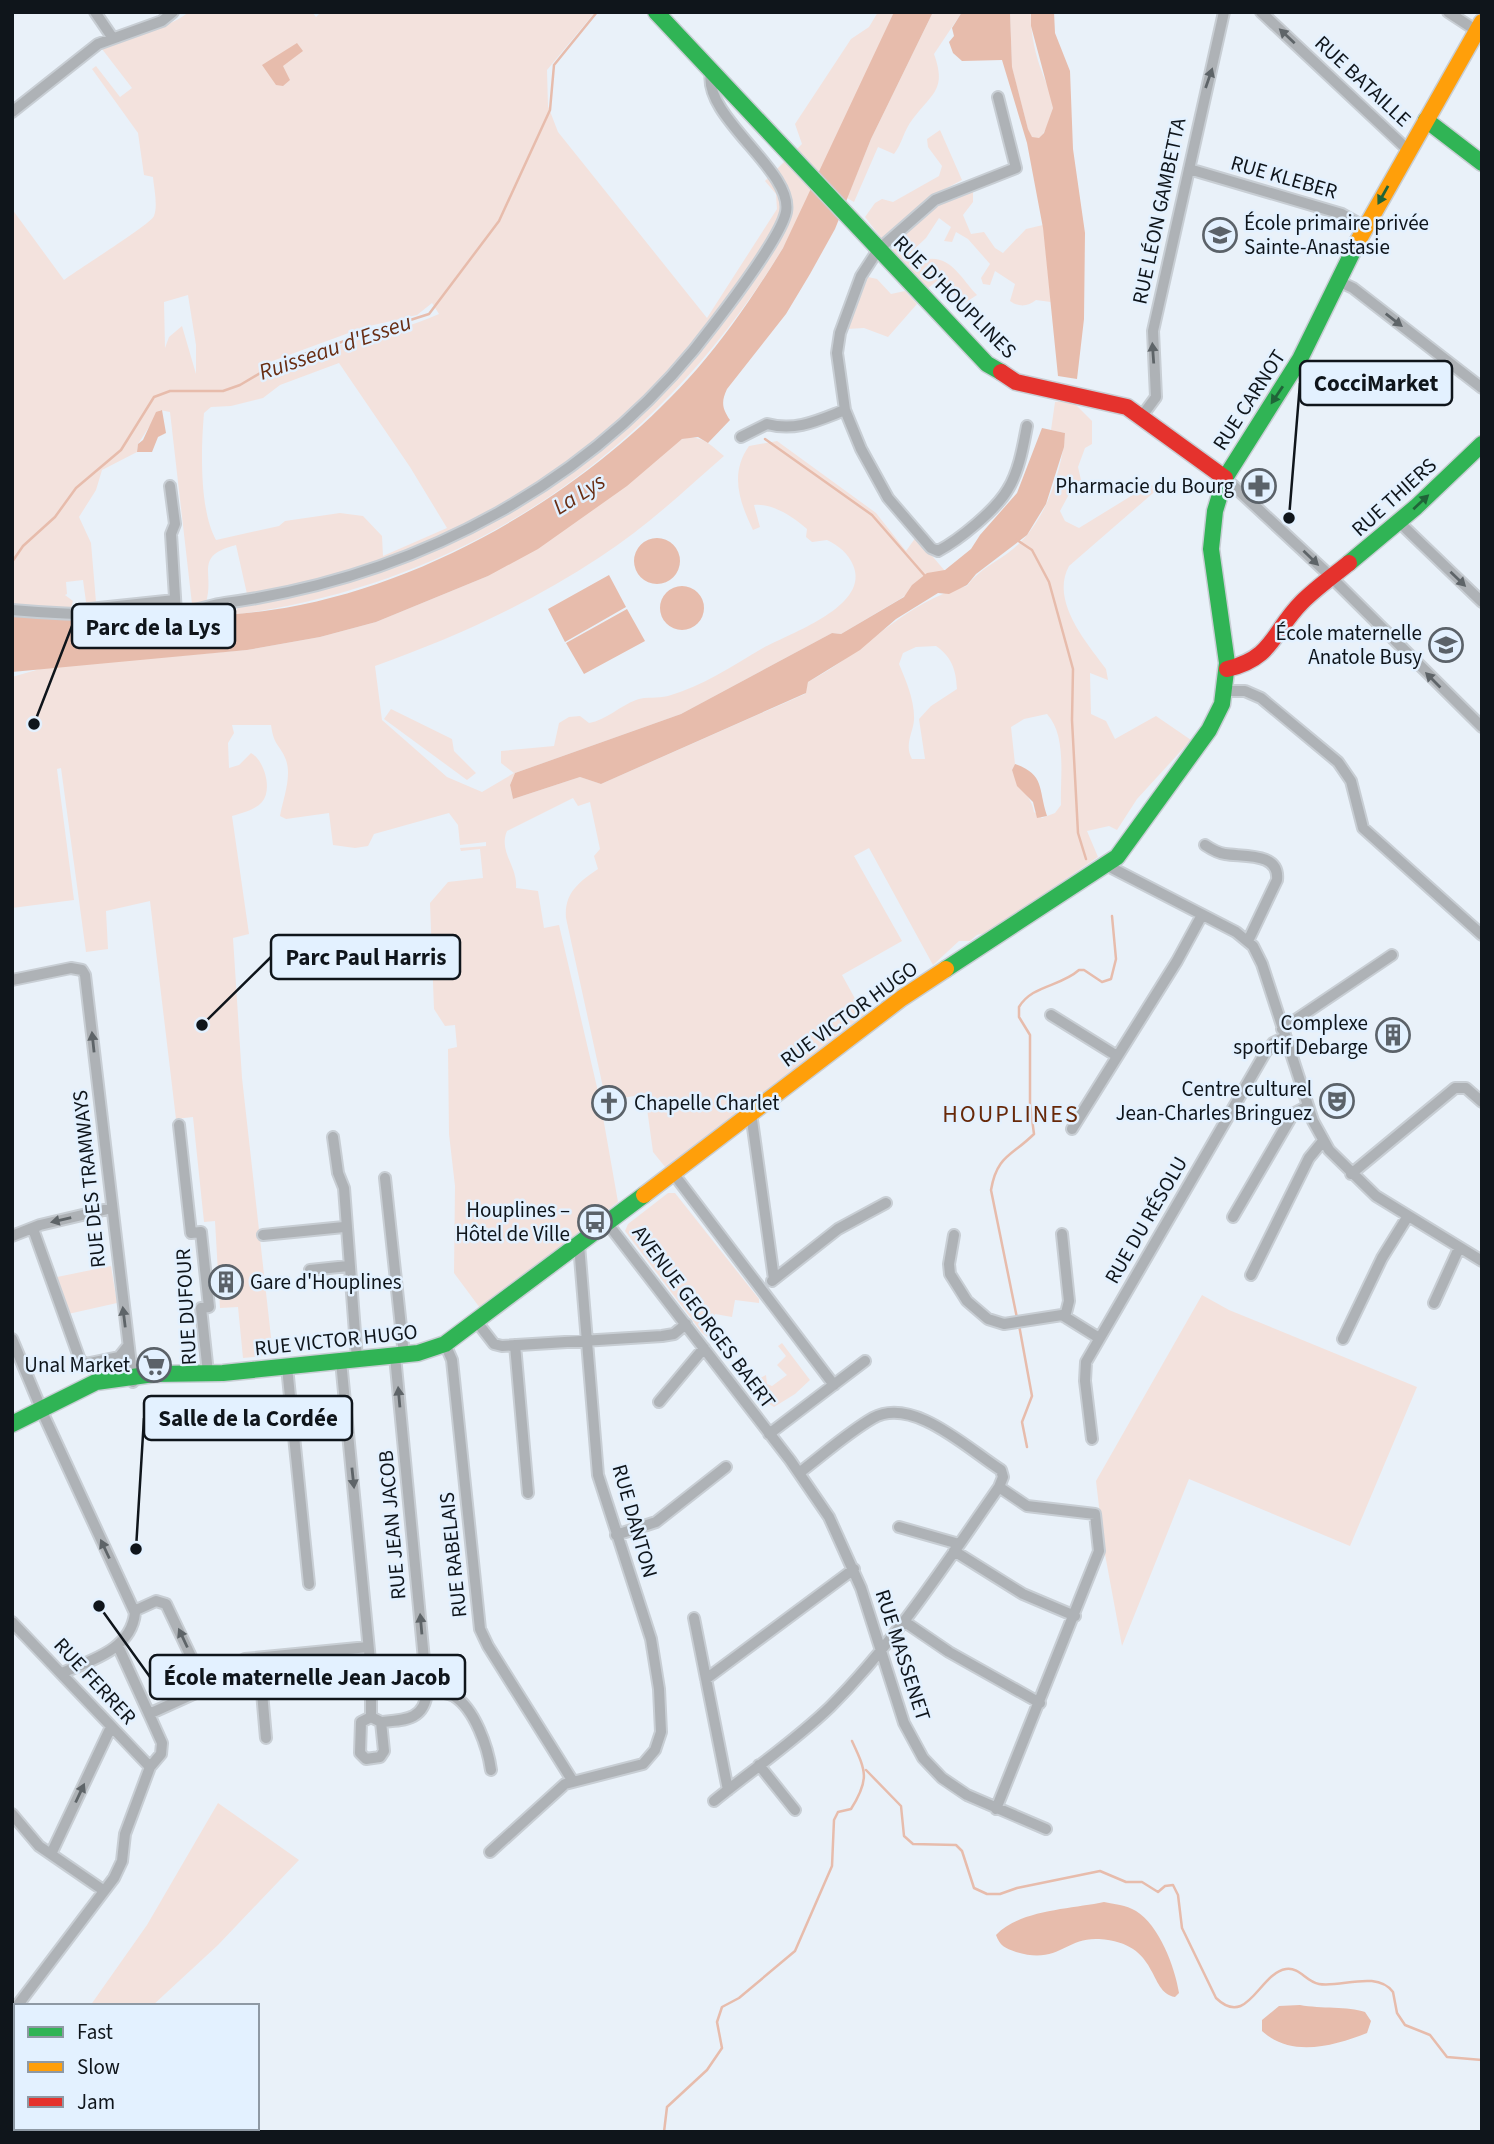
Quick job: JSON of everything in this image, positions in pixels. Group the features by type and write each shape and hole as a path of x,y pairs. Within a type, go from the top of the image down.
{"main road":[{"name":"RUE D'HOUPLINES","path":"656,12 878,250 999,374 1016,383 1120,404 1142,416 1225,478"},
{"name":"RUE CARNOT","path":"1220,709 1227,669 1211,549 1215,512 1225,478 1300,359 1366,227 1479,26"},
{"path":"1426,120 1482,163"},
{"name":"RUE THIERS","path":"1227,669 1249,664 1260,657 1297,607 1399,522 1482,444"},
{"name":"RUE VICTOR HUGO","path":"12,1424 47,1405 133,1381 400,1355 425,1352 445,1344 632,1206 902,998 1108,866 1206,734 1220,709"}],"street":[{"path":"95,12 112,37"},
{"path":"12,112 97,44 150,26 173,12"},
{"name":"RUE LÉON GAMBETTA","path":"1142,416 1156,397 1153,331 1224,12"},
{"name":"RUE BATAILLE","path":"1261,12 1408,150"},
{"path":"1448,12 1479,26"},
{"path":"12,610 71,614 176,613 316,587 422,551 520,501 584,457 628,420 702,341 738,292 785,216 783,190 713,96 710,72"},
{"path":"998,97 1016,168 935,200 878,250 861,276 840,333 837,353 845,410 874,476 888,498 931,548 938,551 954,543 1008,490 1018,467 1027,426"},
{"name":"RUE KLEBER","path":"1189,169 1336,212 1366,227"},
{"path":"1338,281 1353,288 1482,388"},
{"path":"741,437 767,424 781,428 801,426 845,410"},
{"path":"1225,478 1332,578 1482,727"},
{"path":"170,486 174,524 171,534 176,613"},
{"path":"1399,522 1482,602"},
{"path":"71,614 81,609 175,600"},
{"path":"1225,691 1245,691 1257,695 1338,762 1351,781 1363,828 1482,935"},
{"path":"1205,845 1222,854 1258,857 1272,864 1278,872 1278,880 1248,941"},
{"path":"1108,866 1248,941 1262,964 1308,1106 1323,1141 1351,1174 1376,1196 1482,1261"},
{"path":"1072,1129 1177,961 1202,915"},
{"name":"RUE DU RÉSOLU","path":"1092,1439 1084,1374 1086,1362 1265,1054 1284,1033 1392,955"},
{"name":"RUE DES TRAMWAYS","path":"12,981 71,968 82,970 86,978 133,1381"},
{"path":"1051,1015 1117,1056"},
{"path":"1351,1174 1455,1088 1466,1088 1482,1102"},
{"path":"1233,1217 1293,1114 1308,1106"},
{"path":"751,1113 775,1279"},
{"name":"RUE DUFOUR","path":"179,1125 191,1233 201,1232 209,1307 201,1308 208,1373"},
{"path":"333,1137 338,1173 344,1188 349,1360 368,1642 376,1720 404,1721 417,1716 426,1704 427,1692 450,1694 461,1702 485,1741 491,1770"},
{"path":"1251,1275 1309,1158 1323,1141"},
{"path":"673,1173 834,1385"},
{"name":"RUE JEAN JACOB","path":"385,1178 427,1692"},
{"path":"761,1289 838,1229 886,1203"},
{"path":"12,1236 112,1208"},
{"path":"1343,1339 1382,1258 1408,1216"},
{"name":"AVENUE GEORGES BAERT","path":"608,1224 799,1473"},
{"path":"262,1235 344,1227"},
{"path":"33,1228 80,1360 85,1364 115,1359 127,1347"},
{"path":"1062,1234 1069,1301 1065,1317"},
{"path":"954,1235 949,1269 963,1296 993,1322 1009,1323 1052,1315 1065,1317 1099,1338"},
{"name":"RUE DANTON","path":"572,1780 634,1768 647,1760 655,1750 661,1732 658,1680 651,1639 598,1475 579,1245"},
{"path":"1434,1303 1459,1248"},
{"path":"310,1269 348,1266"},
{"path":"477,1322 494,1344 515,1345 669,1335 686,1324"},
{"path":"12,1339 47,1405 134,1611 130,1629 118,1646 62,1673"},
{"name":"RUE RABELAIS","path":"445,1344 452,1360 480,1629 572,1780"},
{"path":"515,1345 528,1493"},
{"path":"659,1402 704,1348"},
{"name":"AVENUE GEORGES BAERT","path":"769,1434 865,1361"},
{"path":"287,1367 309,1584"},
{"path":"714,1801 829,1708 881,1651 905,1622 999,1487 1003,1476 1001,1470 924,1419 901,1412 870,1420 799,1473"},
{"path":"616,1535 656,1522 726,1467"},
{"name":"RUE MASSENET","path":"799,1473 829,1517 854,1569 904,1723 923,1758 957,1790 1046,1829"},
{"path":"996,1809 1098,1556 1095,1514 1027,1506 999,1487"},
{"path":"899,1527 956,1548 1023,1594 1075,1616"},
{"path":"706,1679 854,1569"},
{"path":"134,1611 156,1601 166,1604 203,1680 202,1690 149,1714"},
{"path":"694,1618 728,1790"},
{"name":"RUE FERRER","path":"12,1622 150,1767"},
{"path":"905,1622 949,1652 1040,1703"},
{"path":"203,1680 243,1660 368,1642"},
{"path":"18,2004 103,1890 111,1884 122,1861 125,1834 150,1767 161,1754 162,1743 118,1646"},
{"path":"259,1658 266,1738"},
{"path":"51,1854 111,1727"},
{"path":"759,1765 795,1810"},
{"path":"490,1852 572,1780"},
{"path":"12,1814 35,1842 103,1890"}],"shaded area":[{"path":"189,12 312,12 316,17 321,12 595,12 547,70 548,106 558,132 707,318 777,209 776,194 765,181 802,144 795,124 851,39 869,27 878,12 894,12 790,235 732,323 677,388 616,446 549,497 477,539 400,573 319,599 233,615 247,594 236,545 214,554 208,567 206,602 192,604 170,412 160,410 138,444 137,452 102,470 96,490 79,517 91,543 96,602 86,602 83,580 66,582 65,595 73,601 70,611 12,605 12,209 64,280 150,221 154,216 156,202 153,177 144,175 138,133 92,69 96,66 120,97 132,88 102,49 179,19","holes":["188,295 196,345 196,374 182,326 169,337 165,348 164,302","432,303 439,314 398,329 312,353 271,370 267,363 365,327 417,315","339,363 410,467 447,528 383,556 382,536 363,516 340,513 285,521 279,526 216,540 210,527 204,495 204,413 211,407 231,406 263,398 280,385"]},
{"path":"933,12 962,12 934,54 938,66 938,84 909,124 894,154 878,147 854,202 847,198 871,139"},
{"path":"1010,12 1031,12 1035,50 1053,99 1051,115 1040,138 1032,138 1028,129 1012,68"},
{"path":"940,130 962,180 928,198 882,239 865,217 875,203 882,199 893,202 939,176 942,166 928,147 927,139"},
{"path":"973,190 973,202 963,215 971,234 984,232 995,248 1003,253 1026,229 1043,225 1051,302 1036,300 1023,305 1013,303 1010,301 1015,284 995,271 990,285 983,284 981,278 990,264 968,239 956,232 952,242 944,241 951,227 939,218 926,238 911,252 914,263 926,259 944,261 958,272 977,295 963,304 939,279 926,290 892,254 896,242 913,222"},
{"path":"868,277 877,279 891,294 905,291 917,304 888,337 864,328 847,329"},
{"path":"1055,402 1073,402 1092,421 1092,444 1085,448 1078,467 1081,480 1074,485 1060,511 1065,521 1079,528 1149,485 1160,487 1069,566 1064,579 1067,607 1073,620 1106,669 1108,680 1090,673 1091,714 1106,721 1115,739 1156,716 1191,740 1137,799 1117,830 1109,826 1087,831 1098,857 988,932 977,935 970,941 959,941 933,965 869,848 854,856 902,941 842,975 864,1015 666,1168 653,1152 645,1094 606,1101 566,918 570,895 598,869 594,856 600,849 590,802 578,806 573,798 507,831 505,846 516,888 538,891 544,928 559,925 600,1100 618,1202 480,1308 454,1273 455,1186 449,1134 448,1049 457,1047 455,1025 445,1026 434,1009 430,903 448,882 483,878 480,849 461,851 460,848 486,846 486,842 460,845 458,825 449,813 374,834 368,846 355,848 333,845 329,813 286,819 280,816 288,781 288,767 271,725 232,725 234,733 228,743 229,768 239,765 251,753 260,762 267,783 265,796 259,805 232,816 249,934 233,938 242,1078 273,1355 243,1358 238,1307 220,1308 215,1221 204,1222 193,1117 176,1119 150,901 106,911 108,949 86,952 61,768 57,769 74,900 12,908 12,677 47,667 247,650 320,637 376,622 488,576 682,439 700,439 710,444 724,456 617,546 574,574 491,618 375,666 382,720 447,777 482,792 514,773 501,763 501,751 554,746 559,723 569,717 580,716 589,723 636,700 668,696 693,687 825,616 850,593 855,580 853,565 846,553 835,545 827,540 812,542 806,537 807,529 801,524 768,506 754,505 760,527 753,530 741,499 738,478 739,467 749,446 777,441 876,513 906,551 916,537 945,571 921,578 900,599 841,634 832,633 681,714 515,773 510,785 513,799 580,777 601,784 805,694 808,682 848,657 904,615 945,593 967,586 983,570 1013,549 1043,511 1056,480 1065,433 1051,430","holes":["936,646 952,664 957,689 931,706 919,719 925,759 912,759 909,744 914,720 913,706 899,664 903,653 916,647","1047,714 1060,745 1061,805 1055,813 1042,818 1034,812 1012,770 1015,764 1011,727 1024,719"]},
{"path":"391,709 452,739 454,751 476,773 467,780 384,719"},
{"path":"668,1193 675,1193 759,1299 759,1303 735,1300 732,1317 715,1314 709,1338 702,1333 625,1231 628,1224"},
{"path":"111,1266 117,1303 68,1314 57,1277"},
{"path":"1202,1295 1229,1310 1417,1387 1350,1546 1189,1479 1122,1646 1104,1549 1096,1481"},
{"path":"782,1343 810,1380 795,1394 774,1407 763,1400 752,1382 766,1375 767,1384 772,1386 787,1375 777,1365 786,1356 778,1346"},
{"path":"218,1803 299,1860 218,1945 154,2004 91,2004 147,1925"}],"water":[{"name":"La Lys","path":"894,12 933,12 871,139 835,229 786,314 727,389 723,405 730,420 708,443 698,437 682,439 627,486 538,549 488,576 376,622 320,637 247,650 12,672 12,614 206,617 271,610 330,598 390,579 448,555 504,526 609,454 655,413 709,355 783,248"},
{"path":"962,12 1010,12 1012,67 1028,129 1032,137 1039,138 1044,133 1053,108 1031,26 1031,12 1054,12 1055,33 1070,71 1073,149 1085,233 1084,319 1077,379 1058,376 1043,228 1027,143 1002,60 962,61 953,53 949,42 954,36 952,28"},
{"path":"297,43 303,51 283,66 290,80 283,86 276,85 262,65"},
{"path":"162,410 166,433 158,437 152,452 137,452 138,444 143,440 156,412"},
{"path":"1042,428 1065,433 1064,447 1046,504 1027,535 976,574 967,585 949,594 938,593 896,619 860,650 808,682 806,693 601,784 580,777 513,799 510,785 515,773 681,714 832,633 841,634 904,597 912,585 927,573 945,570 971,549 1017,493"},
{"path":"657,538 673,545 680,561 673,577 657,584 641,577 634,561 641,545"},
{"path":"609,575 626,607 565,642 548,609"},
{"path":"682,586 697,593 704,608 697,623 682,630 667,623 660,608 667,593"},
{"path":"627,609 645,641 584,674 566,643"},
{"path":"1015,764 1025,768 1036,778 1047,816 1037,818 1033,802 1017,786 1012,770"},
{"path":"1104,1902 1136,1911 1152,1926 1174,1971 1179,1993 1175,1997 1160,1986 1143,1958 1119,1942 1087,1940 1052,1953 1031,1955 1006,1948 996,1935 1018,1920 1032,1915"},
{"path":"1279,2006 1358,2010 1365,2012 1371,2021 1367,2033 1341,2042 1313,2047 1286,2045 1262,2031 1262,2020"}],"waterway":[{"name":"Ruisseau d'Esseu","path":"12,562 23,546 55,517 76,488 121,450 154,397 170,391 223,391 240,385 279,362 429,314 499,221 550,110 554,65 597,12"},
{"path":"765,439 872,515 926,577"},
{"path":"1017,540 1032,550 1049,582 1073,669 1072,720 1078,833 1086,859"},
{"path":"1017,1318 991,1190 1001,1163 1034,1134 1030,1104 1030,1035 1019,1017 1019,1007 1031,994 1072,976 1079,970 1084,970 1102,982 1111,979 1116,959 1112,916"},
{"path":"1019,1325 1032,1396 1022,1422 1027,1447"},
{"path":"664,2132 667,2107 707,2070 722,2048 717,2022 722,2007 739,1998 795,1951 832,1866 834,1820 838,1812 851,1809 861,1790 863,1768 852,1741"},
{"path":"866,1770 901,1806 904,1836 913,1844 956,1845 962,1851 974,1888 987,1894 1000,1894 1100,1871 1126,1882 1142,1882 1158,1892 1165,1886 1173,1885 1178,1895 1182,1928 1216,1998 1227,2006 1245,2004 1268,1980 1286,1969 1295,1970 1319,1984 1377,1982 1393,1992 1397,2013 1405,2025 1430,2035 1447,2057 1482,2060"}],"traffic: fast":[{"path":"656,12 987,364 1001,372"},
{"path":"1426,120 1482,163"},
{"path":"946,969 1117,857 1209,730 1222,704 1227,663 1211,549 1215,511 1225,478 1300,359 1358,241"},
{"path":"1349,563 1416,507 1482,444"},
{"path":"12,1424 96,1382 154,1374 223,1373 418,1353 445,1344 644,1195"}],"traffic: slow":[{"path":"1358,241 1482,22"},
{"path":"644,1195 902,998 946,969"}],"traffic: jam":[{"path":"1001,372 1016,382 1127,407 1225,478"},
{"path":"1227,669 1242,664 1263,651 1302,602 1349,563"}],"place":[{"name":"École primaire privée Sainte-Anastasie","path":"1220,235"},
{"name":"Pharmacie du Bourg","path":"1259,486"},
{"name":"CocciMarket","path":"1289,518"},
{"name":"École maternelle Anatole Busy","path":"1446,645"},
{"name":"Parc de la Lys","path":"34,724"},
{"name":"Parc Paul Harris","path":"202,1025"},
{"name":"Complexe sportif Debarge","path":"1393,1035"},
{"name":"Centre culturel Jean-Charles Bringuez","path":"1337,1101"},
{"name":"Chapelle Charlet","path":"609,1103"},
{"name":"Houplines – Hôtel de Ville","path":"595,1222"},
{"name":"Gare d'Houplines","path":"226,1282"},
{"name":"Unal Market","path":"154,1365"},
{"name":"Salle de la Cordée","path":"136,1549"},
{"name":"École maternelle Jean Jacob","path":"99,1606"}],"district":[{"name":"HOUPLINES","path":"1011,1114"}]}
